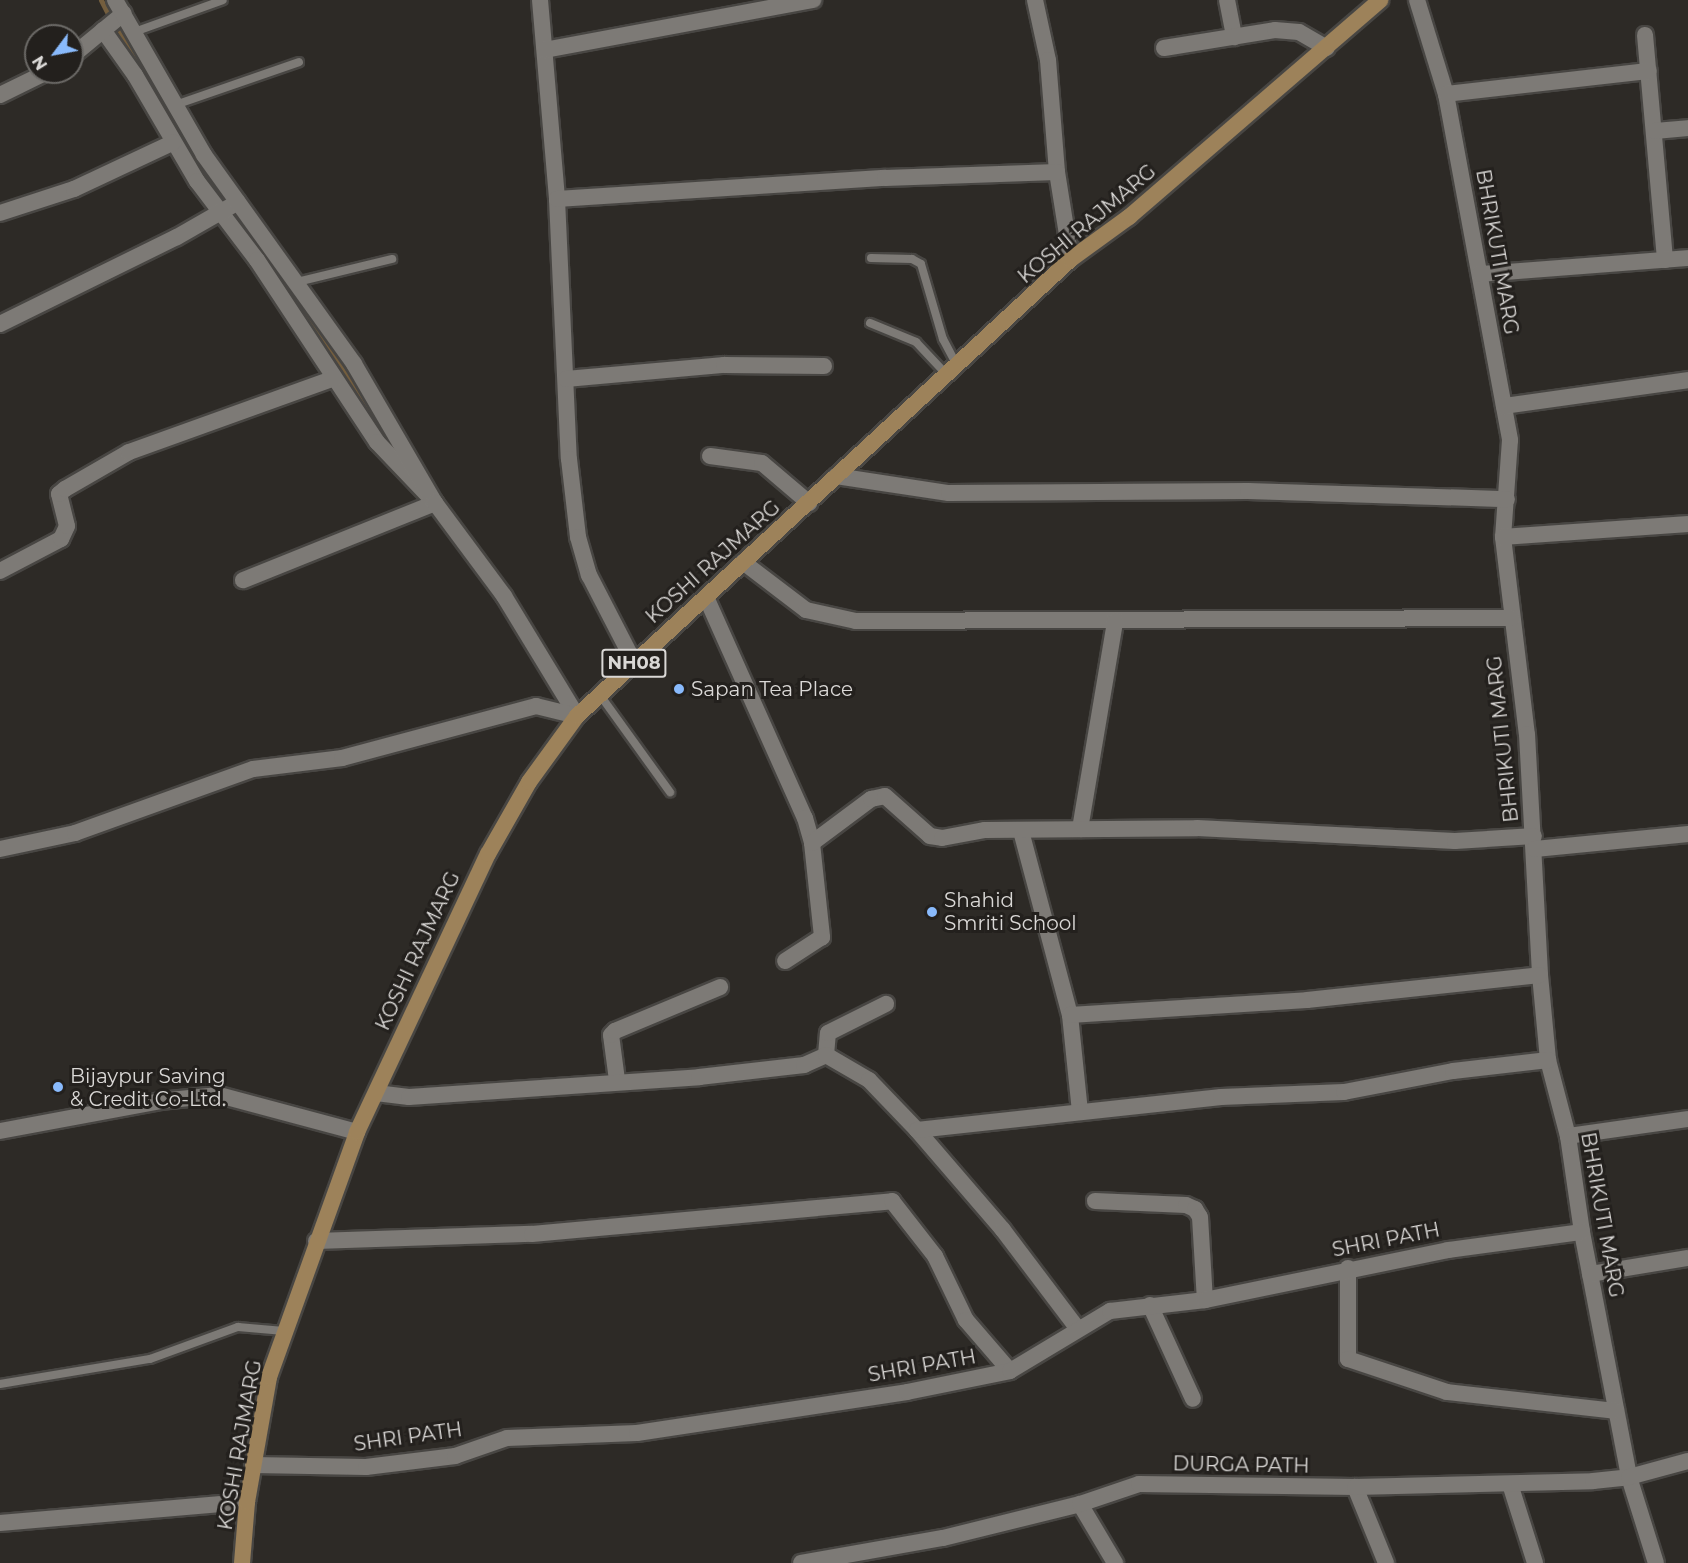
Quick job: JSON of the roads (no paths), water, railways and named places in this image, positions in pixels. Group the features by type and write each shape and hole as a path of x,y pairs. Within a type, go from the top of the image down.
{"main road":[{"name":"KOSHI RAJMARG","path":"242,1563 247,1502 269,1377 316,1241 357,1132 488,854 529,782 578,716 836,476 953,372 1071,259 1129,217 1380,0"}],"street":[{"path":"540,0 556,199 569,459 578,537 590,575 634,662"},
{"path":"545,50 813,0"},
{"path":"1035,0 1048,60 1057,172 1071,259"},
{"path":"1227,0 1234,37"},
{"name":"BHRIKUTI MARG","path":"1416,0 1446,94 1510,440 1503,537 1534,843 1540,975 1548,1060 1568,1136 1582,1232 1629,1477 1656,1563"},
{"path":"84,46 103,30 120,6 178,104 204,155 354,364 435,503 504,596 578,716"},
{"path":"103,30 135,75 174,142 220,213 257,260 377,442 435,503"},
{"path":"1164,48 1275,30 1299,32 1327,48"},
{"path":"1645,35 1665,260"},
{"path":"1446,94 1649,71"},
{"path":"0,95 24,83"},
{"path":"1655,131 1688,128"},
{"path":"0,213 74,189 174,142"},
{"path":"556,199 885,178 1057,172"},
{"path":"0,324 238,202"},
{"path":"1480,274 1688,258"},
{"path":"566,379 724,365 824,366"},
{"path":"0,571 61,539 67,526 59,494 129,452 334,378"},
{"path":"1504,406 1688,380"},
{"path":"710,456 762,463 808,503"},
{"path":"836,476 949,493 1248,491 1507,499"},
{"path":"243,580 435,503"},
{"path":"1503,537 1688,524"},
{"path":"743,562 806,610 856,621 1512,618"},
{"path":"706,597 806,818 812,843 822,937 785,961"},
{"path":"1080,829 1115,621"},
{"path":"0,849 75,833 253,769 342,758 536,706 578,716"},
{"path":"812,843 871,799 885,796 930,836 942,838 985,830 1209,828 1534,843 1688,834"},
{"path":"1021,831 1070,1015 1080,1111"},
{"path":"1070,1015 1307,1000 1540,975"},
{"path":"617,1080 611,1035 615,1031 720,987"},
{"path":"826,1055 828,1033 886,1004"},
{"path":"376,1093 421,1097 617,1080 770,1071 804,1065 826,1055"},
{"path":"826,1055 869,1080 917,1130 1003,1230 1078,1329"},
{"path":"917,1130 1221,1097 1344,1092 1454,1071 1548,1060"},
{"path":"0,1131 149,1103 219,1095 357,1132"},
{"path":"1568,1136 1688,1119"},
{"path":"316,1241 532,1234 892,1201 935,1256 966,1320 1010,1371"},
{"path":"1095,1201 1186,1205 1195,1209 1200,1217 1205,1300"},
{"name":"SHRI PATH","path":"253,1465 366,1467 455,1456 507,1438 638,1433 907,1392 1010,1371 1110,1311 1205,1300 1348,1268 1582,1232"},
{"path":"1590,1274 1688,1258"},
{"path":"1348,1268 1348,1359 1446,1392 1616,1411"},
{"path":"1150,1305 1192,1399"},
{"name":"DURGA PATH","path":"801,1563 932,1540 1080,1504 1139,1484 1355,1487 1510,1484 1629,1477 1688,1461"},
{"path":"1510,1484 1535,1563"},
{"path":"1355,1487 1386,1563"},
{"path":"0,1523 247,1502"},
{"path":"1080,1504 1115,1563"}],"lane":[{"path":"137,32 223,0"},
{"path":"178,104 299,62"},
{"path":"871,258 912,259 921,264 927,274 953,372"},
{"path":"297,282 392,259"},
{"path":"870,323 916,342 953,372"},
{"path":"600,695 670,792"},
{"path":"0,1384 150,1359 238,1327 284,1331"}],"waterway":[{"path":"101,0 108,14"},
{"path":"120,32 222,200"},
{"path":"238,219 251,233"},
{"path":"277,270 389,440"}],"place":[{"name":"Sapan Tea Place","path":"679,689"},
{"name":"Shahid Smriti School","path":"932,912"},
{"name":"Bijaypur Saving & Credit Co-Ltd.","path":"58,1087"}]}
